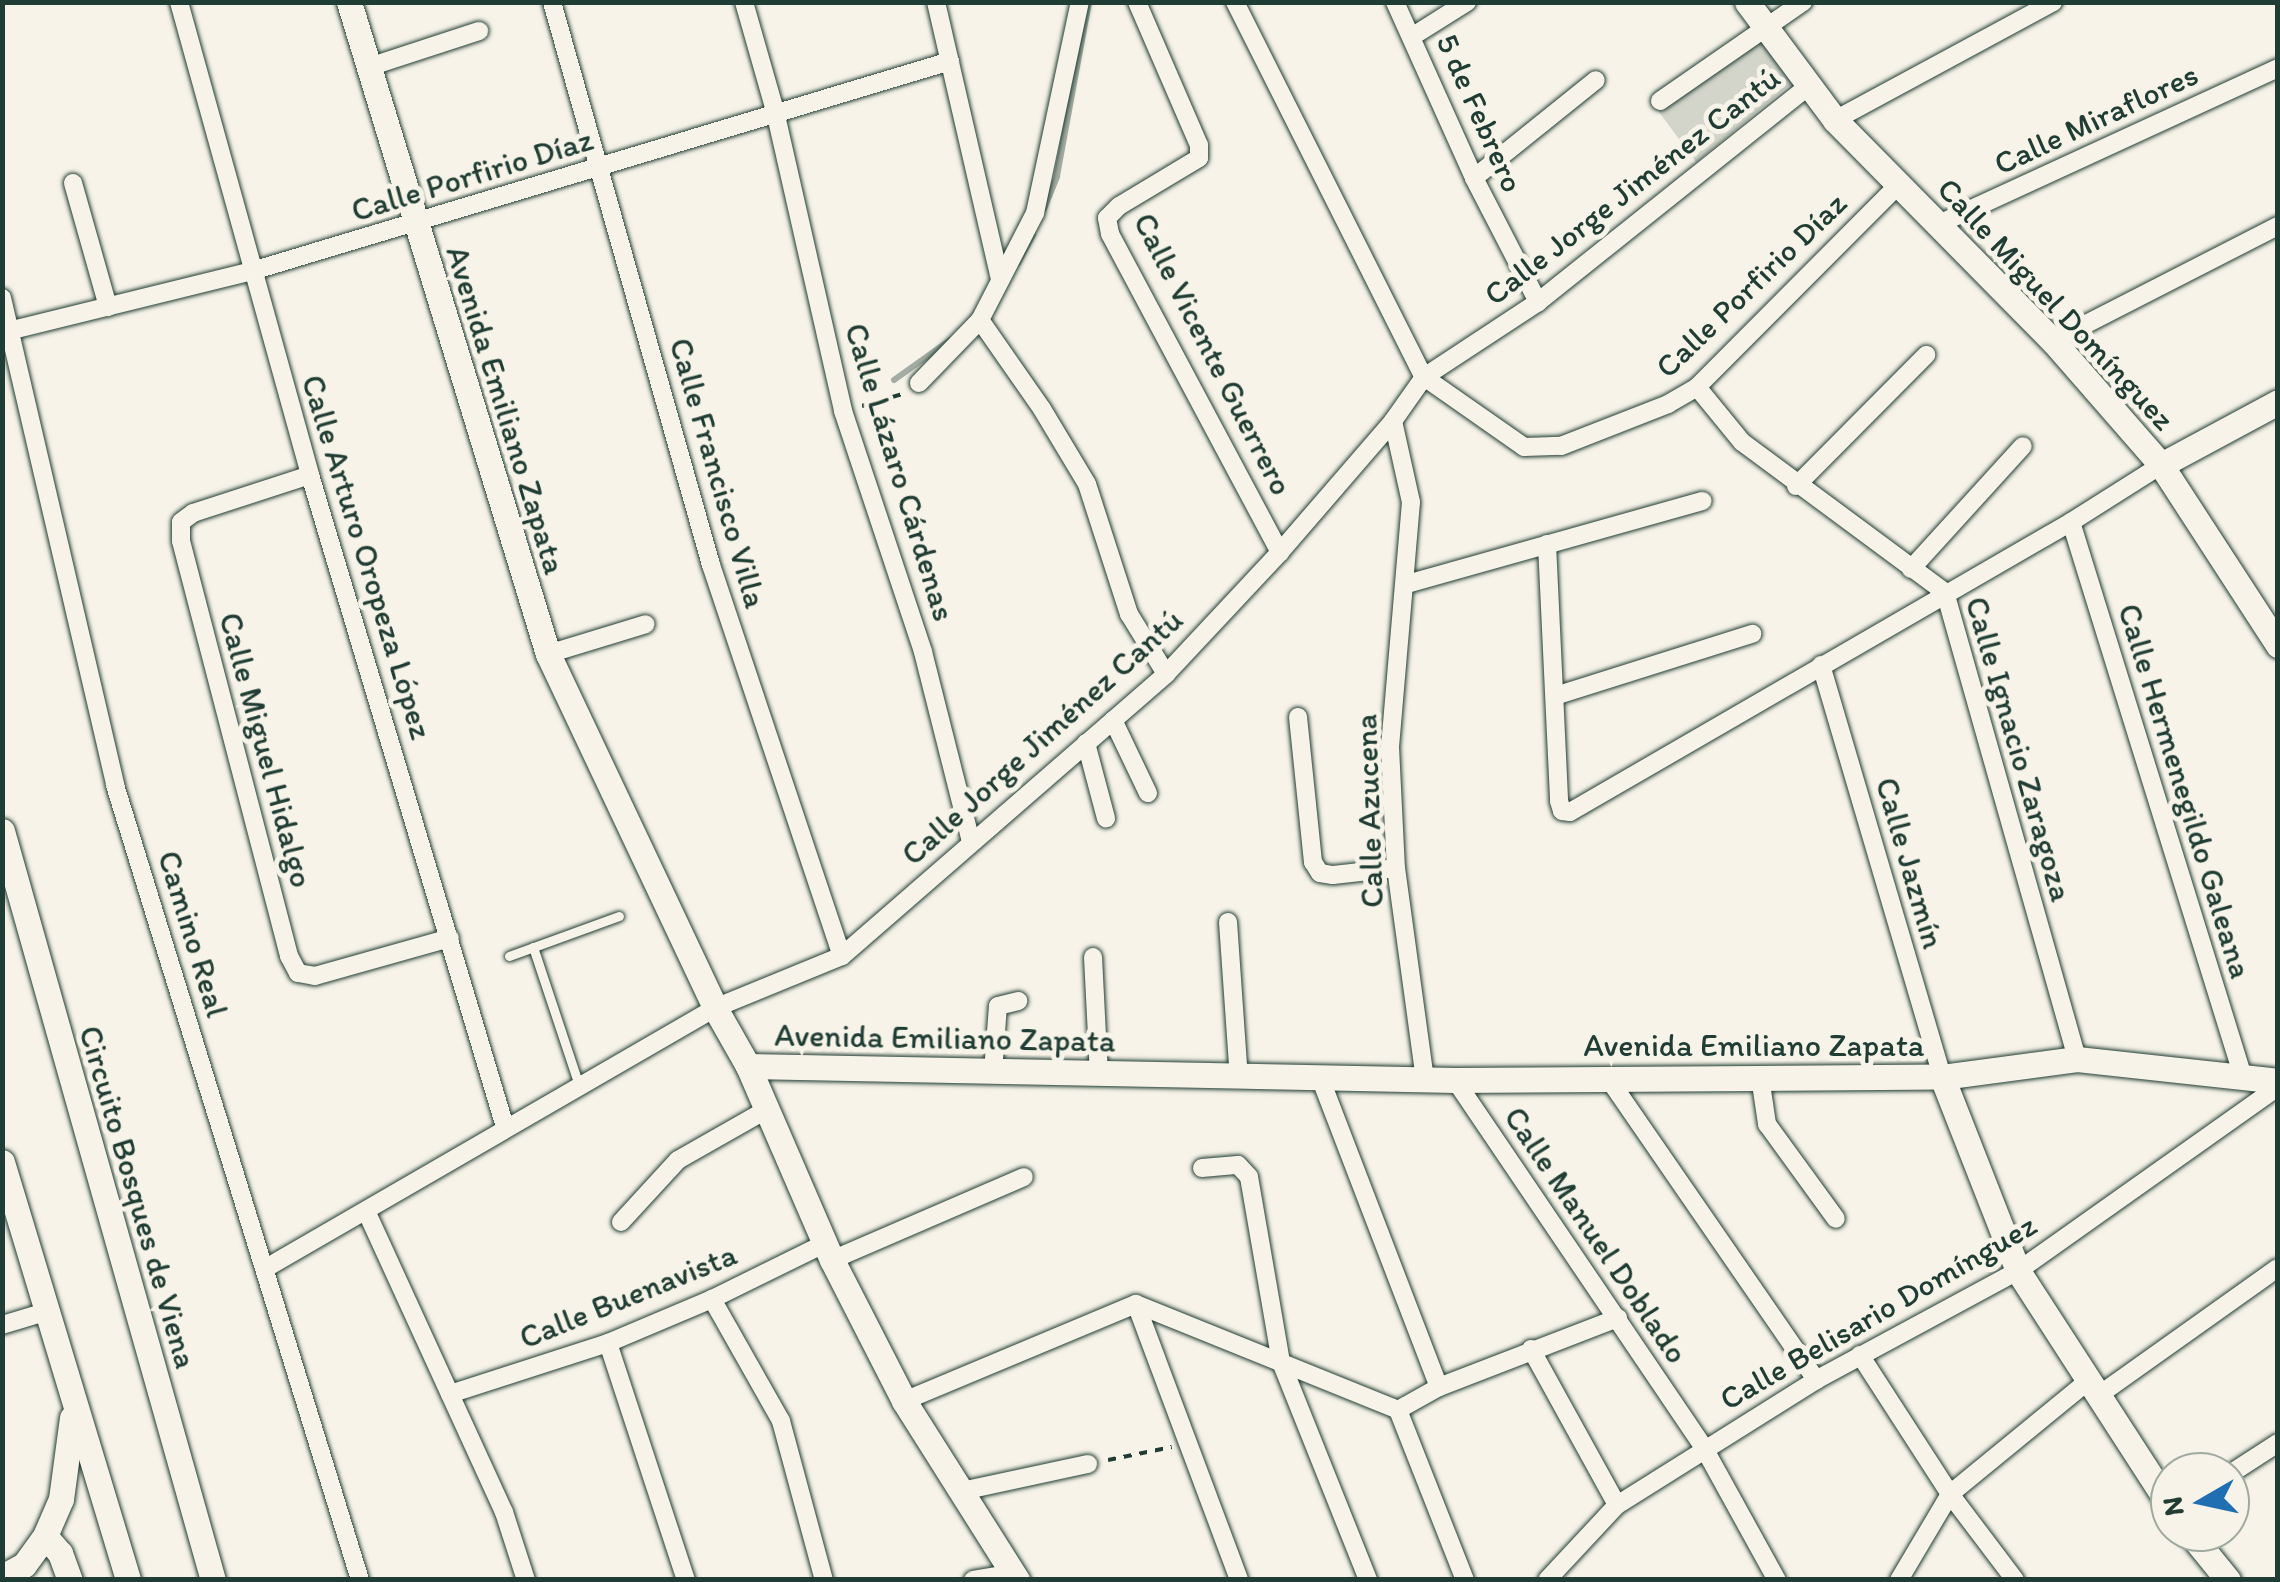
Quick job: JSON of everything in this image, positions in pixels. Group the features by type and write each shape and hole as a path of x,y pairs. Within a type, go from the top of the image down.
{"street":[{"name":"Calle Arturo Oropeza López","path":"180,2 310,475 505,1127"},
{"name":"Avenida Emiliano Zapata","path":"349,2 548,654 716,1008 748,1066 1455,1080 1942,1077 2077,1059 2278,1084"},
{"name":"Calle Francisco Villa","path":"552,2 711,565 842,956"},
{"name":"Calle Lázaro Cárdenas","path":"744,2 775,111 843,410 923,652 971,842"},
{"path":"936,2 1000,280"},
{"path":"919,383 983,322 1035,213 1080,2"},
{"name":"Calle Vicente Guerrero","path":"1137,2 1198,144 1199,158 1118,206 1107,218 1110,234 1280,552"},
{"path":"1236,2 1424,377"},
{"name":"5 de Febrero","path":"1395,2 1474,178 1538,302"},
{"path":"1413,36 1466,2"},
{"name":"Calle Miguel Domínguez","path":"1747,2 1835,120 2053,340 2162,465 2278,645"},
{"path":"1660,101 1764,25 1803,2"},
{"path":"1835,120 2052,2"},
{"path":"369,68 479,31"},
{"name":"Calle Porfirio Díaz","path":"8,332 252,271 416,224 775,111 950,62"},
{"name":"Calle Miraflores","path":"1939,224 2278,68"},
{"path":"1474,178 1596,80"},
{"name":"Calle Jorge Jiménez Cantú","path":"266,1268 716,1008 842,956 1166,674 1280,552 1394,421 1424,377 1538,302 1810,86"},
{"path":"73,184 108,306"},
{"name":"Calle Porfirio Díaz","path":"1424,377 1524,447 1543,449 1668,404 1697,386 1899,184"},
{"path":"2053,340 2278,226"},
{"name":"Camino Real","path":"2,298 115,785 360,1580"},
{"path":"983,322 1086,484 1129,614 1166,674"},
{"path":"1796,486 1926,354"},
{"name":"Calle Ignacio Zaragoza","path":"1697,386 1742,442 1796,486 1944,592 2077,1059"},
{"path":"1548,544 1559,801 1562,812 1570,812 1944,592 2071,522 2162,465 2278,402"},
{"name":"Calle Azucena","path":"1394,421 1411,502 1390,748 1396,868 1426,1080"},
{"path":"1912,568 2023,446"},
{"name":"Calle Miguel Hidalgo","path":"310,475 193,513 181,522 180,541 289,956 298,973 315,976 450,938"},
{"path":"1407,584 1703,501"},
{"name":"Calle Hermenegildo Galeana","path":"2071,522 2243,1077"},
{"path":"548,654 646,624"},
{"path":"1554,696 1752,634"},
{"name":"Calle Jazmín","path":"1821,665 1942,1077"},
{"path":"1298,718 1313,862 1320,873 1333,876 1396,868"},
{"path":"1113,720 1148,793"},
{"path":"1086,743 1106,818"},
{"name":"Circuito Bosques de Viena","path":"2,831 213,1580"},
{"path":"1228,922 1239,1078"},
{"path":"1092,957 1099,1074"},
{"path":"993,1072 996,1010 1018,1001"},
{"path":"748,1066 828,1252 904,1401 1016,1576 973,1580"},
{"path":"1942,1077 2018,1270 2150,1475"},
{"path":"1608,1078 1816,1380"},
{"path":"1760,1078 1767,1124 1836,1219"},
{"path":"1321,1080 1439,1386"},
{"name":"Calle Manuel Doblado","path":"1455,1080 1704,1448 1777,1580"},
{"name":"Calle Belisario Domínguez","path":"1547,1580 1617,1505 1816,1380 2018,1270 2278,1084"},
{"path":"621,1222 678,1160 766,1110"},
{"path":"2,1162 44,1312 128,1580"},
{"path":"1202,1168 1238,1165 1249,1177 1281,1362 1368,1580"},
{"name":"Calle Buenavista","path":"450,1394 608,1342 1024,1177"},
{"path":"367,1213 504,1512 526,1580"},
{"path":"1899,1580 1904,1564 1950,1494 2094,1388 2278,1268"},
{"path":"712,1299 781,1420 824,1580"},
{"path":"904,1401 1136,1304 1398,1410 1464,1580"},
{"path":"1136,1304 1239,1580"},
{"path":"2,1325 44,1312"},
{"path":"1398,1410 1439,1386 1618,1318"},
{"path":"608,1342 686,1580"},
{"path":"1531,1349 1617,1505"},
{"path":"1860,1355 1950,1494 2015,1580"},
{"path":"2,1577 24,1565 44,1536 61,1499 73,1398"},
{"path":"2250,1461 2278,1443"},
{"path":"962,1491 1088,1464"},
{"path":"44,1536 60,1553 70,1580"},
{"path":"2205,1552 2228,1580"}],"lane":[{"path":"509,956 619,916"},
{"path":"534,946 579,1085"}],"path":[{"path":"843,410 896,397 919,383"},
{"path":"1088,1464 1188,1444"}],"shaded area":[{"path":"1763,38 1797,79 1696,162 1656,108"}],"waterway":[{"path":"1044,209 1057,176 1089,2"},
{"path":"1018,263 1033,235"},
{"path":"894,380 950,340"}]}
